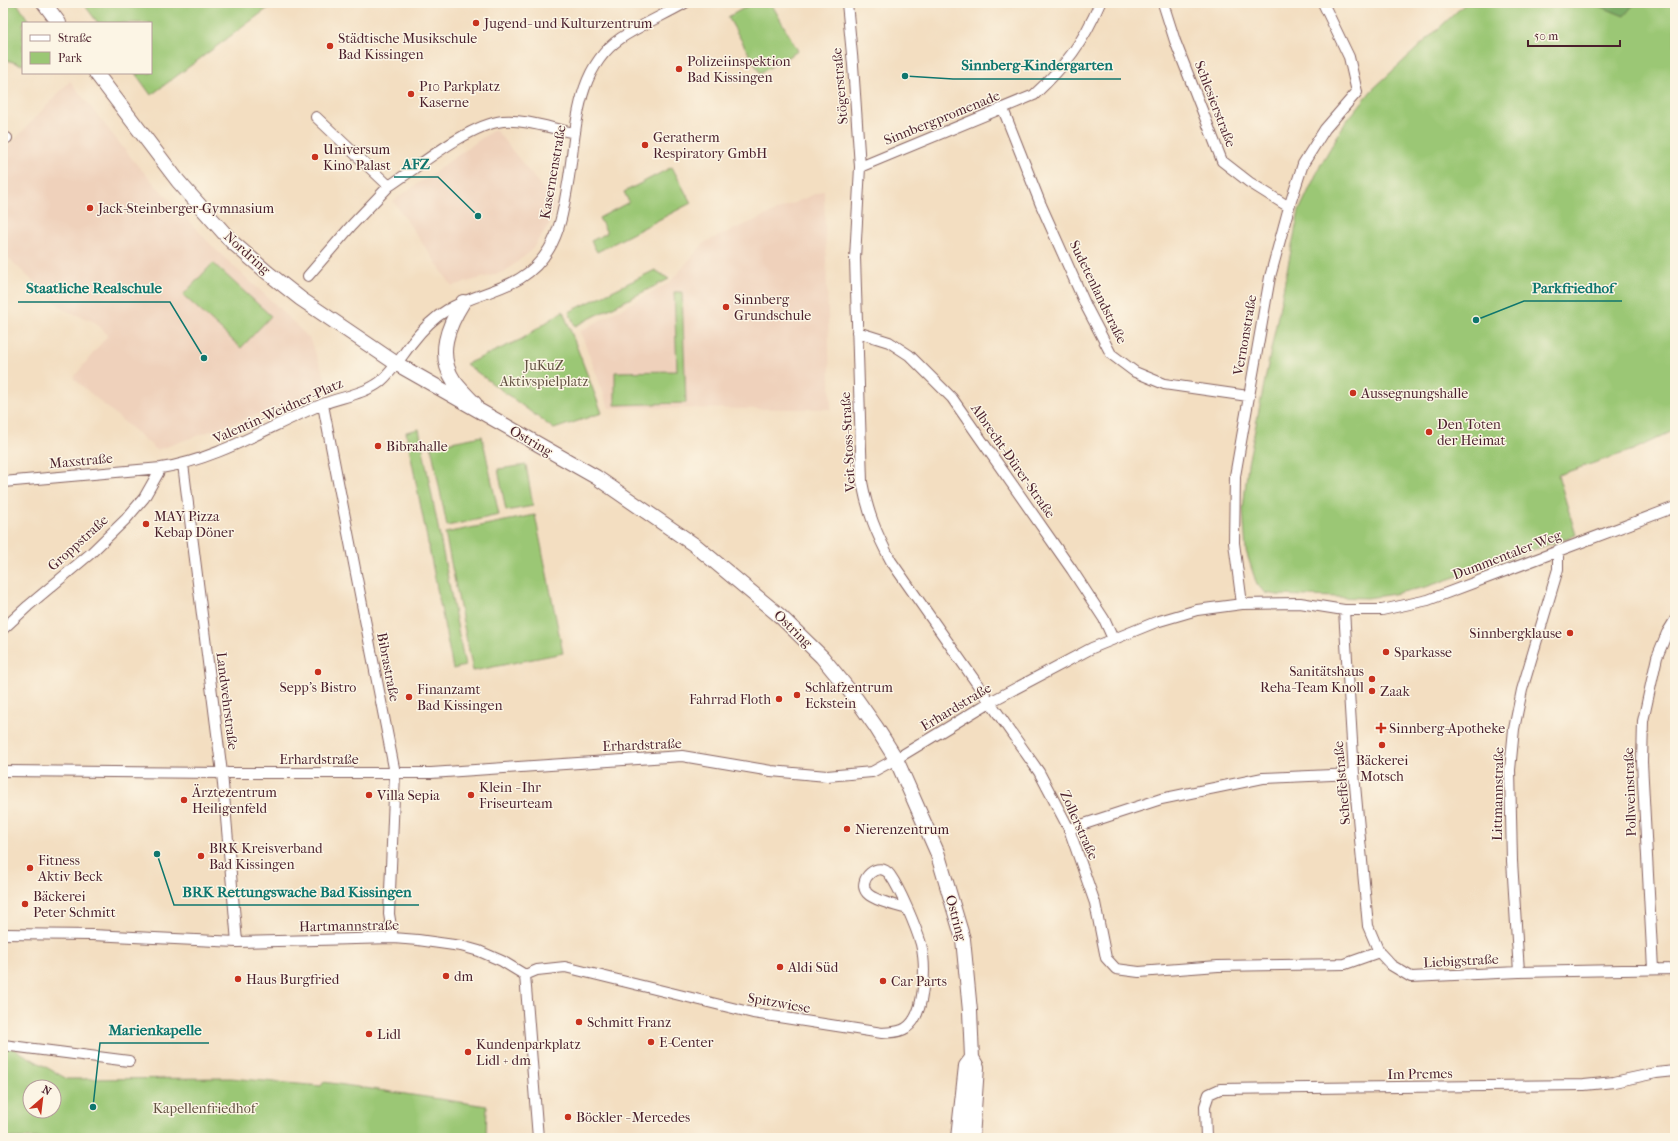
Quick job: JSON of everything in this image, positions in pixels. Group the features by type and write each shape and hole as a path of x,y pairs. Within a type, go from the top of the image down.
{"main road":[{"path":"44,3 58,22"},
{"name":"Nordring","path":"97,74 178,181 232,242 301,299 397,364"},
{"path":"463,302 452,321 445,340 444,353 448,368 454,380 481,412"},
{"name":"Ostring","path":"397,364 596,477 696,546 780,616 822,657 857,700 896,759 937,852 963,939 970,1011 972,1058 976,1067 972,1138"},
{"name":"Ostring","path":"958,1138 966,1066 972,1058"}],"street":[{"name":"Kasernenstraße","path":"397,364 411,343 434,319 463,302 503,288 519,279 532,270 550,248 561,220 579,107 588,77 599,58 620,39 685,3"},
{"name":"Stögerstraße","path":"846,3 853,65 860,167"},
{"name":"Sinnbergpromenade","path":"860,167 1034,95 1055,75 1070,57 1091,24 1100,3"},
{"name":"Schlesierstraße","path":"1163,3 1175,41 1222,161 1249,182 1289,207"},
{"name":"Vernonstraße","path":"1242,604 1234,543 1235,476 1270,277 1289,207 1303,164 1325,129 1357,92 1349,58 1323,3"},
{"name":"Sudetenlandstraße","path":"1003,109 1041,205 1087,308 1111,354 1135,372 1164,384 1248,396"},
{"path":"316,117 389,186"},
{"path":"308,276 352,225 389,186 478,128 502,122 518,122 575,133"},
{"name":"Veit-Stoss-Straße","path":"860,167 855,258 857,332 862,482 870,515 878,536 891,561 990,702"},
{"name":"Albrecht-Dürer-Straße","path":"857,332 889,342 909,355 952,398 1076,576 1104,619 1113,639"},
{"name":"Valentin-Weidner-Platz","path":"161,468 184,464 211,455 323,405 373,386 382,380 397,364"},
{"name":"Bibrastraße","path":"323,405 395,773 389,914 393,938"},
{"name":"Landwehrstraße","path":"184,464 222,773 237,942"},
{"name":"Maxstraße","path":"3,482 161,468"},
{"name":"Groppstraße","path":"3,629 90,554 126,519 144,498 161,468"},
{"name":"Dummentaler Weg","path":"1242,604 1300,603 1344,610 1382,610 1428,600 1675,507"},
{"name":"Littmannstraße","path":"1519,972 1512,861 1510,770 1514,729 1522,690 1558,569 1558,550"},
{"name":"Erhardstraße","path":"3,771 395,773 497,769 682,756 771,771 827,776 872,772 990,702 1092,648 1156,622 1197,610 1242,604"},
{"name":"Scheffelstraße","path":"1344,610 1354,774 1368,926 1380,952"},
{"name":"Pollweinstraße","path":"1653,969 1642,762 1643,721 1657,657 1667,633 1675,620"},
{"name":"Zollerstraße","path":"990,702 1039,772 1069,829 1095,903 1106,958 1116,969 1139,972 1218,966 1345,964 1380,952"},
{"path":"1069,829 1161,799 1263,778 1354,774"},
{"name":"Spitzwiese","path":"525,975 536,970 565,967 753,1013 882,1033 896,1032 906,1028 915,1019 919,1010 923,988 924,962 921,946 906,909 893,879 888,872 880,868 872,871 866,878 864,886 867,893 876,899 906,909"},
{"name":"Hartmannstraße","path":"3,934 237,942 393,938 441,943 479,951 502,961 525,975"},
{"name":"Liebigstraße","path":"1380,952 1391,965 1411,977 1519,972 1675,969"},
{"path":"525,975 538,1138"},
{"path":"3,1045 129,1061"},
{"name":"Im Premes","path":"1206,1138 1205,1106 1209,1094 1220,1089 1584,1085 1614,1082 1656,1072 1675,1071"}],"shaded area":[{"path":"70,81 137,165 216,250 275,304 309,338 330,389 157,450 73,378 108,335 95,322 64,310 3,253 3,152"},
{"path":"495,129 557,206 549,225 530,252 504,272 452,286 393,201"},
{"name":"Sinnberg Grundschule","path":"824,190 831,409 609,408 580,331 669,283 705,242"}],"green space":[{"path":"3,3 17,3 29,22 22,22 22,65 3,59"},
{"path":"83,3 275,3 151,95 136,74 152,74 152,22 97,22"},
{"path":"753,3 771,3 798,51 760,73 728,17"},
{"path":"1466,3 1675,3 1675,430 1633,450 1558,475 1576,535 1426,587 1388,595 1367,598 1277,595 1266,593 1257,585 1246,551 1243,509 1248,464 1299,211 1321,164 1345,123 1372,90"},
{"path":"1592,3 1635,3 1624,16"},
{"path":"672,167 691,203 597,252 591,241 607,233 599,218 629,202 624,192"},
{"path":"213,263 271,316 241,348 183,295"},
{"path":"655,270 669,279 575,326 569,312"},
{"path":"674,292 682,292 686,403 615,405 615,372 677,371"},
{"name":"JuKuZ Aktivspielplatz","path":"563,311 602,413 554,429 466,364 522,339"},
{"path":"419,429 465,666 453,669 406,432"},
{"path":"482,436 499,515 447,526 431,446"},
{"path":"526,465 533,506 506,511 498,469"},
{"path":"535,515 563,653 473,671 445,533"},
{"name":"Kapellenfriedhof","path":"3,1044 67,1079 231,1078 321,1086 324,1082 487,1106 486,1138 3,1138"}],"place":[{"name":"Jugend- und Kulturzentrum","path":"476,23"},
{"name":"Städtische Musikschule Bad Kissingen","path":"330,46"},
{"name":"Polizeiinspektion Bad Kissingen","path":"679,69"},
{"name":"Sinnberg-Kindergarten","path":"905,76"},
{"name":"P10 Parkplatz Kaserne","path":"411,94"},
{"name":"Geratherm Respiratory GmbH","path":"645,145"},
{"name":"Universum Kino Palast","path":"315,157"},
{"name":"Jack-Steinberger-Gymnasium","path":"90,208"},
{"name":"AFZ","path":"478,216"},
{"name":"Sinnberg Grundschule","path":"726,307"},
{"name":"Parkfriedhof","path":"1476,320"},
{"name":"Staatliche Realschule","path":"204,358"},
{"name":"Aussegnungshalle","path":"1353,393"},
{"name":"Den Toten der Heimat","path":"1429,432"},
{"name":"Bibrahalle","path":"378,446"},
{"name":"MAY Pizza Kebap Döner","path":"146,524"},
{"name":"Sinnbergklause","path":"1570,633"},
{"name":"Sparkasse","path":"1386,652"},
{"name":"Sepp’s Bistro","path":"318,672"},
{"name":"Sanitätshaus Reha-Team Knoll","path":"1372,679"},
{"name":"Zaak","path":"1372,691"},
{"name":"Schlafzentrum Eckstein","path":"797,695"},
{"name":"Finanzamt Bad Kissingen","path":"409,697"},
{"name":"Fahrrad Floth","path":"779,699"},
{"name":"Sinnberg-Apotheke","path":"1381,728"},
{"name":"Bäckerei Motsch","path":"1382,745"},
{"name":"Villa Sepia","path":"369,795"},
{"name":"Klein - Ihr Friseurteam","path":"471,795"},
{"name":"Ärztezentrum Heiligenfeld","path":"184,800"},
{"name":"Nierenzentrum","path":"847,829"},
{"name":"BRK Rettungswache Bad Kissingen","path":"157,854"},
{"name":"BRK Kreisverband Bad Kissingen","path":"201,856"},
{"name":"Fitness Aktiv Beck","path":"30,868"},
{"name":"Bäckerei Peter Schmitt","path":"25,904"},
{"name":"Aldi Süd","path":"780,967"},
{"name":"dm","path":"446,976"},
{"name":"Haus Burgfried","path":"238,979"},
{"name":"Car Parts","path":"883,981"},
{"name":"Schmitt Franz","path":"579,1022"},
{"name":"Lidl","path":"369,1034"},
{"name":"E-Center","path":"651,1042"},
{"name":"Kundenparkplatz Lidl + dm","path":"468,1052"},
{"name":"Marienkapelle","path":"93,1107"},
{"name":"Böckler - Mercedes","path":"568,1117"}]}
